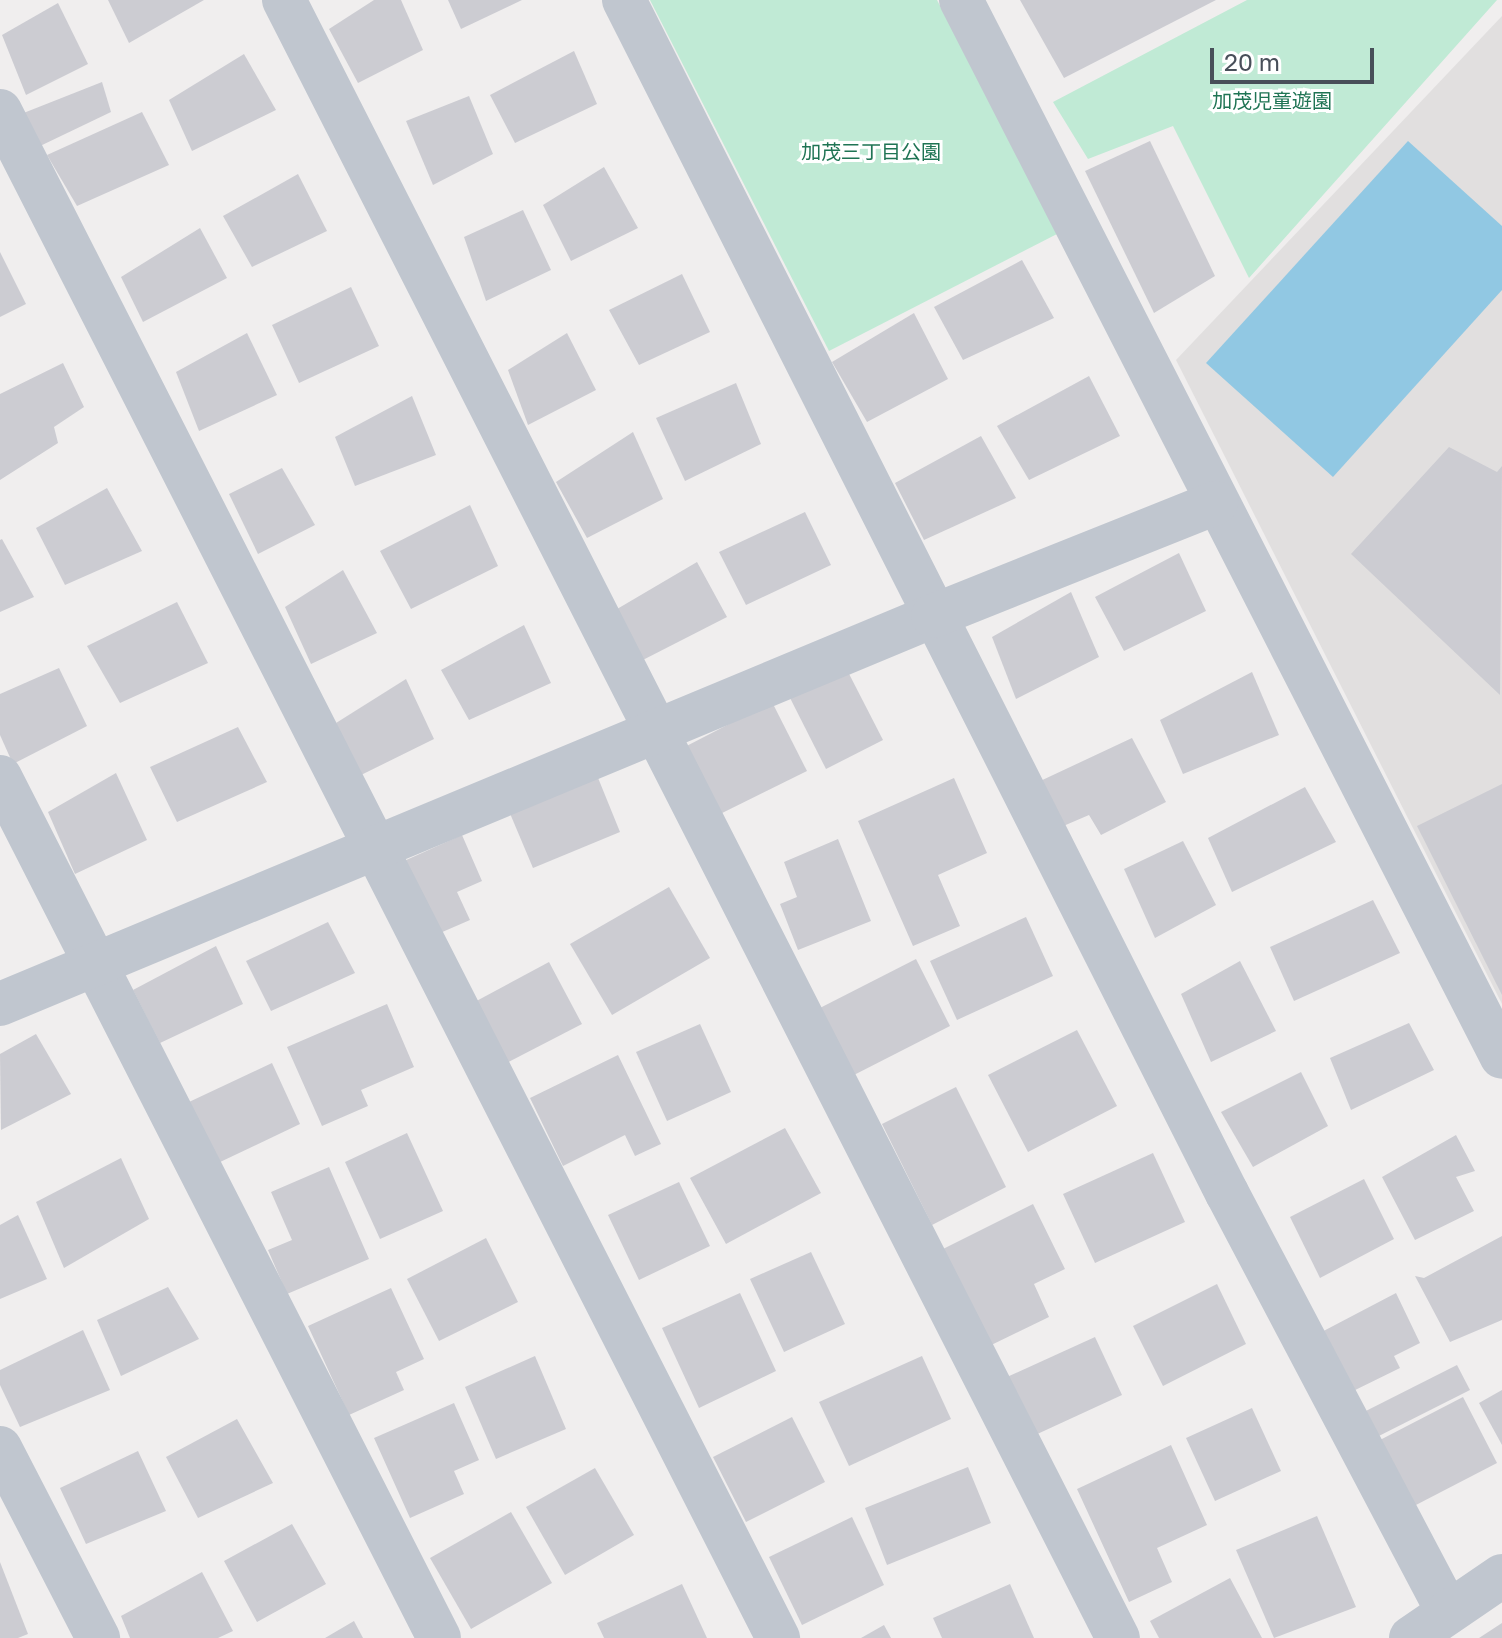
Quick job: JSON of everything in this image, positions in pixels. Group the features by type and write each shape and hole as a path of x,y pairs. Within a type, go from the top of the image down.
{"street":[{"path":"284,0 655,734 1118,1638"},
{"path":"624,0 933,616 1448,1612"},
{"path":"961,0 1502,1057"},
{"path":"0,111 778,1638"},
{"path":"0,1004 933,616 1216,503"},
{"path":"0,777 439,1638"},
{"path":"0,1448 98,1638"},
{"path":"1411,1638 1502,1576"}],"shaded area":[{"path":"1502,16 1502,1004 1176,360"}],"green space":[{"name":"加茂三丁目公園","path":"650,0 937,0 1057,234 829,351"},
{"name":"加茂児童遊園","path":"1247,0 1497,0 1249,278 1173,126 1088,159 1053,102"}],"water":[{"path":"1408,141 1502,226 1502,290 1333,477 1206,363"}],"building":[{"path":"108,0 204,0 129,43"},
{"path":"374,0 401,0 423,50 358,83 329,29"},
{"path":"448,0 522,0 461,29"},
{"path":"1020,0 1216,0 1064,78"},
{"path":"58,3 88,64 26,95 2,35"},
{"path":"574,51 597,104 515,143 490,95"},
{"path":"244,54 276,110 192,151 169,100"},
{"path":"102,82 111,112 38,147 21,114"},
{"path":"469,96 493,154 433,185 406,121"},
{"path":"142,112 169,165 77,206 47,155"},
{"path":"1150,141 1215,276 1154,313 1085,171"},
{"path":"604,167 638,228 571,261 543,205"},
{"path":"298,174 327,231 252,267 223,216"},
{"path":"523,210 551,270 486,301 464,237"},
{"path":"200,228 227,278 143,322 121,277"},
{"path":"0,252 26,304 0,317"},
{"path":"1022,260 1054,318 963,360 934,307"},
{"path":"682,274 710,332 639,365 609,310"},
{"path":"351,287 379,346 299,383 272,325"},
{"path":"914,313 948,379 867,422 832,362"},
{"path":"247,333 277,395 199,431 176,372"},
{"path":"567,333 596,390 528,425 508,370"},
{"path":"63,363 84,407 54,427 58,443 0,480 0,394"},
{"path":"1089,376 1120,436 1029,480 997,426"},
{"path":"736,383 761,444 685,481 656,418"},
{"path":"412,396 436,455 355,486 335,437"},
{"path":"633,432 663,499 587,538 556,482"},
{"path":"981,436 1016,498 924,540 895,483"},
{"path":"1449,447 1497,472 1502,466 1500,695 1351,554"},
{"path":"282,468 315,525 258,554 229,494"},
{"path":"107,488 142,551 65,585 36,528"},
{"path":"470,505 498,566 411,609 380,551"},
{"path":"805,512 831,565 746,605 719,552"},
{"path":"0,540 34,597 0,612"},
{"path":"1179,553 1206,611 1124,651 1095,597"},
{"path":"697,562 727,617 635,664 612,612"},
{"path":"343,570 377,633 311,664 285,607"},
{"path":"1071,592 1099,657 1016,699 992,637"},
{"path":"177,602 208,663 120,703 87,646"},
{"path":"524,625 551,683 469,720 441,670"},
{"path":"845,666 883,740 826,769 788,694"},
{"path":"59,668 87,726 13,764 0,735 0,694"},
{"path":"1252,672 1279,735 1183,774 1160,720"},
{"path":"406,679 434,739 359,776 336,723"},
{"path":"772,702 807,771 708,820 673,753"},
{"path":"238,727 267,782 177,822 150,767"},
{"path":"1132,738 1166,802 1101,835 1089,815 1061,827 1036,783"},
{"path":"594,768 620,832 533,868 506,804"},
{"path":"116,773 147,840 75,874 48,812"},
{"path":"954,778 987,853 938,875 960,926 913,946 858,821"},
{"path":"1502,784 1502,995 1417,826"},
{"path":"1305,787 1336,842 1232,892 1208,838"},
{"path":"462,835 482,881 457,892 470,920 417,943 384,870"},
{"path":"838,839 871,921 798,950 780,904 797,897 784,862"},
{"path":"1183,841 1216,905 1155,938 1124,869"},
{"path":"669,887 710,958 612,1015 570,944"},
{"path":"1373,900 1400,953 1294,1001 1270,947"},
{"path":"1026,917 1053,976 957,1020 930,961"},
{"path":"328,922 355,973 271,1011 246,961"},
{"path":"216,946 243,1004 160,1043 133,990"},
{"path":"916,959 950,1026 850,1077 816,1010"},
{"path":"1240,961 1276,1031 1211,1062 1181,994"},
{"path":"549,962 582,1024 501,1066 469,1005"},
{"path":"387,1004 414,1067 361,1090 368,1106 322,1126 287,1047"},
{"path":"1409,1023 1434,1070 1351,1110 1330,1058"},
{"path":"700,1024 731,1092 667,1121 636,1052"},
{"path":"1077,1030 1117,1106 1028,1152 988,1075"},
{"path":"36,1034 71,1094 1,1130 0,1054"},
{"path":"618,1055 661,1144 635,1156 625,1135 563,1166 530,1098"},
{"path":"272,1063 300,1124 218,1163 189,1102"},
{"path":"1301,1072 1328,1126 1253,1167 1221,1112"},
{"path":"956,1087 1006,1187 932,1225 882,1124"},
{"path":"785,1128 821,1193 726,1244 690,1178"},
{"path":"407,1133 443,1211 380,1239 345,1162"},
{"path":"1456,1135 1475,1171 1456,1177 1474,1211 1415,1240 1382,1177"},
{"path":"1153,1153 1185,1222 1095,1263 1063,1194"},
{"path":"121,1158 149,1219 64,1268 36,1202"},
{"path":"329,1167 369,1259 287,1294 268,1250 292,1240 271,1192"},
{"path":"1364,1179 1394,1239 1320,1278 1290,1217"},
{"path":"679,1182 710,1246 639,1280 608,1215"},
{"path":"1033,1204 1065,1269 1034,1284 1049,1317 981,1350 933,1254"},
{"path":"18,1215 47,1279 0,1299 0,1225"},
{"path":"1502,1236 1502,1320 1450,1342 1415,1276 1424,1278"},
{"path":"486,1238 518,1302 439,1341 407,1279"},
{"path":"811,1252 845,1324 784,1352 750,1279"},
{"path":"1217,1284 1246,1344 1163,1386 1133,1326"},
{"path":"168,1287 199,1339 121,1376 97,1320"},
{"path":"391,1288 424,1359 396,1372 404,1390 349,1415 308,1326"},
{"path":"740,1293 776,1371 699,1408 662,1328"},
{"path":"1396,1293 1420,1343 1394,1356 1400,1368 1345,1395 1314,1336"},
{"path":"83,1330 110,1390 20,1427 0,1385 0,1370"},
{"path":"1095,1337 1122,1395 1033,1436 1007,1377"},
{"path":"535,1356 566,1429 496,1459 465,1387"},
{"path":"922,1356 951,1419 849,1466 819,1402"},
{"path":"1457,1365 1470,1390 1359,1446 1346,1421"},
{"path":"1502,1390 1502,1445 1479,1403"},
{"path":"1463,1397 1497,1463 1414,1506 1380,1440"},
{"path":"454,1403 479,1460 454,1471 464,1494 410,1518 374,1438"},
{"path":"1252,1408 1281,1471 1215,1501 1186,1438"},
{"path":"792,1417 825,1482 746,1522 713,1457"},
{"path":"237,1419 273,1483 198,1518 166,1457"},
{"path":"1171,1445 1207,1525 1157,1548 1172,1582 1129,1602 1077,1489"},
{"path":"138,1451 166,1511 86,1544 60,1488"},
{"path":"968,1467 991,1523 887,1565 865,1508"},
{"path":"595,1468 634,1535 565,1575 526,1507"},
{"path":"511,1512 552,1583 471,1629 430,1558"},
{"path":"1317,1516 1356,1607 1274,1638 1236,1550"},
{"path":"852,1517 884,1585 802,1625 769,1557"},
{"path":"292,1524 326,1584 257,1622 224,1561"},
{"path":"0,1562 28,1634 18,1638 0,1638"},
{"path":"202,1572 233,1631 218,1638 130,1638 121,1616"},
{"path":"1230,1578 1262,1638 1159,1638 1150,1621"},
{"path":"682,1584 707,1638 604,1638 597,1623"},
{"path":"1010,1584 1034,1638 942,1638 933,1618"},
{"path":"354,1621 363,1638 325,1638"},
{"path":"1502,1623 1502,1638 1479,1638"},
{"path":"884,1625 891,1638 861,1638"}]}
